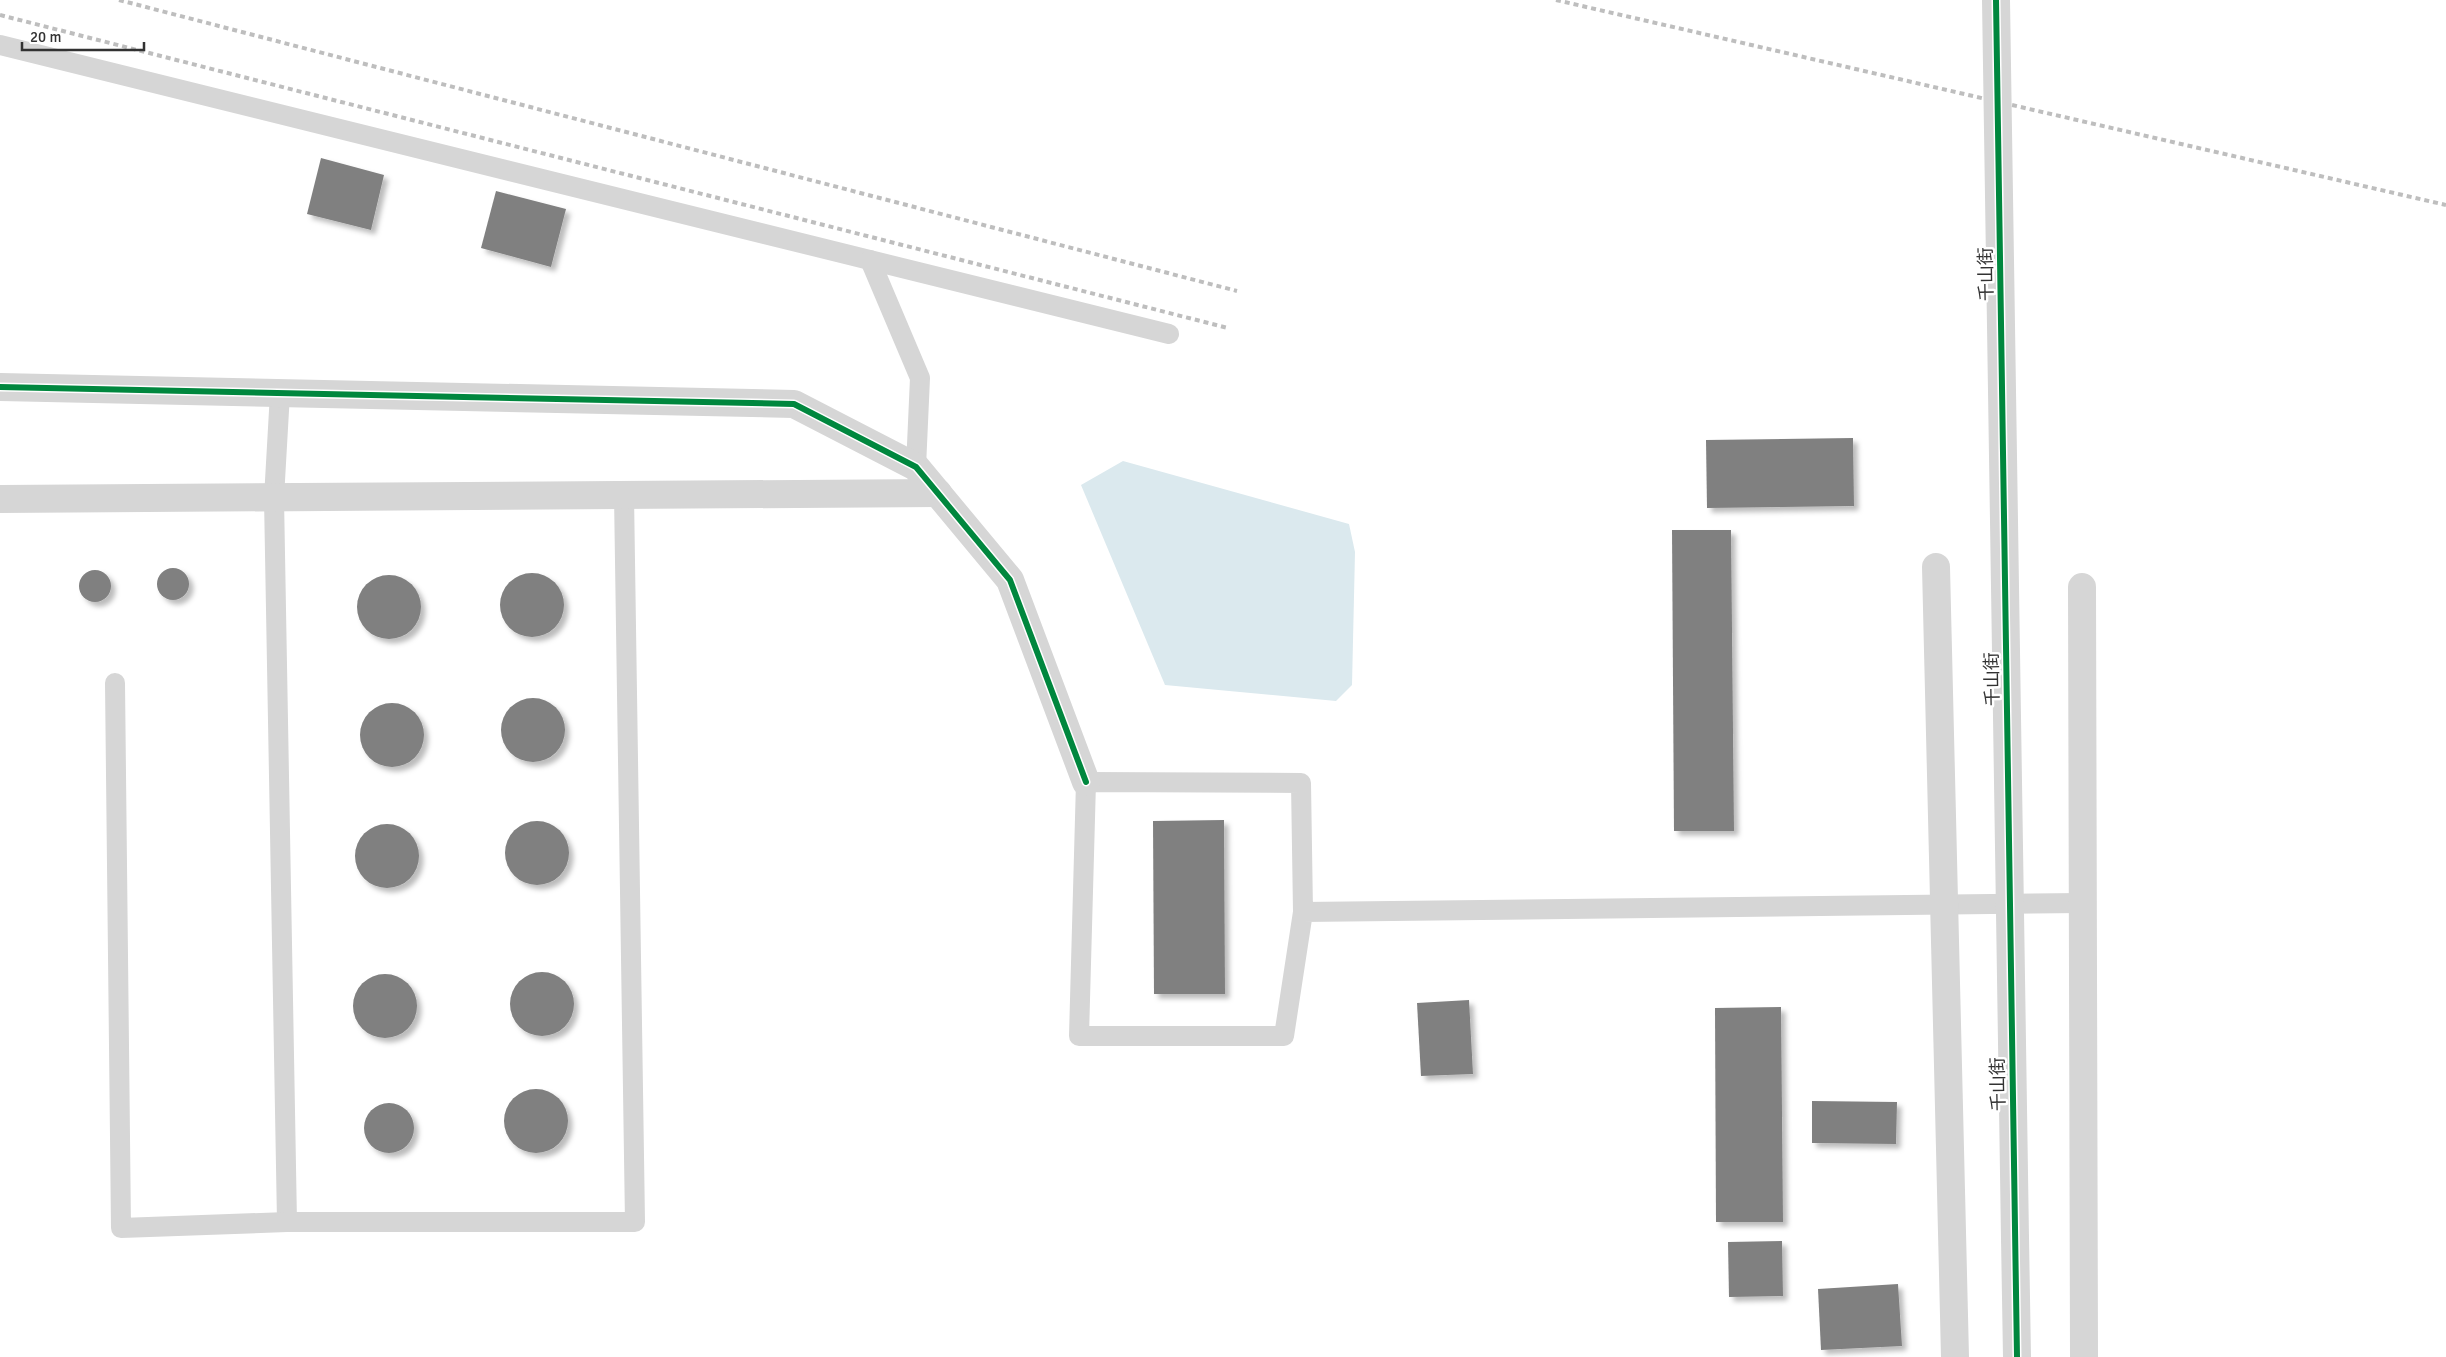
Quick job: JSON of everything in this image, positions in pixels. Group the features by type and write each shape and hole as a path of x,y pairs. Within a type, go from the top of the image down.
{"street":[{"name":"千山街","path":"1996,0 2017,1357"},
{"path":"0,386 794,404 916,467 1010,580 1086,782"},
{"path":"0,499 938,493"},
{"path":"1936,567 1955,1357"},
{"path":"2082,587 2084,1357"}],"lane":[{"path":"0,45 1169,334"},
{"path":"870,260 920,378 916,467"},
{"path":"280,393 274,498 288,1222"},
{"path":"115,683 121,1228 288,1222 635,1222 624,495"},
{"path":"1086,782 1301,783 1303,912 1284,1036 1079,1036 1086,782"},
{"path":"1303,912 2082,903"}],"shaded area":[{"path":"1123,461 1349,524 1355,552 1352,685 1336,701 1165,685 1081,485"}],"building":[{"path":"321,158 384,175 371,230 307,214"},
{"path":"496,191 566,209 551,267 481,248"},
{"path":"1853,438 1854,506 1707,508 1706,440"},
{"path":"1672,530 1731,530 1734,831 1674,831"},
{"path":"173,568 185,572 189,584 185,596 173,600 161,596 157,584 161,572"},
{"path":"95,570 107,574 111,586 107,598 95,602 83,598 79,586 83,574"},
{"path":"526,573 538,573 555,582 562,593 564,605 562,617 555,628 538,637 526,637 514,632 505,623 500,611 500,599 505,587 514,578"},
{"path":"383,575 395,575 412,584 419,595 421,607 419,619 412,630 395,639 383,639 371,634 362,625 357,613 357,601 362,589 371,580"},
{"path":"527,698 539,698 556,707 563,718 565,730 563,742 556,753 539,762 527,762 515,757 506,748 501,736 501,724 506,712 515,703"},
{"path":"392,703 404,705 415,712 422,723 424,735 422,747 415,758 404,765 392,767 380,765 369,758 362,747 360,735 362,723 369,712 380,705"},
{"path":"1224,820 1225,994 1154,994 1153,821"},
{"path":"531,821 543,821 560,830 567,841 569,853 567,865 560,876 543,885 531,885 519,880 510,871 505,859 505,847 510,835 519,826"},
{"path":"387,824 399,826 410,833 417,844 419,856 417,868 410,879 399,886 387,888 375,886 364,879 357,868 355,856 357,844 364,833 375,826"},
{"path":"536,972 548,972 565,981 572,992 574,1004 572,1016 565,1027 548,1036 536,1036 524,1031 515,1022 510,1010 510,998 515,986 524,977"},
{"path":"379,974 391,974 408,983 415,994 417,1006 415,1018 408,1029 391,1038 379,1038 367,1033 358,1024 353,1012 353,1000 358,988 367,979"},
{"path":"1469,1000 1473,1074 1421,1076 1417,1003"},
{"path":"1781,1007 1783,1222 1716,1222 1715,1008"},
{"path":"530,1089 542,1089 559,1098 566,1109 568,1121 566,1133 559,1144 542,1153 530,1153 518,1148 509,1139 504,1127 504,1115 509,1103 518,1094"},
{"path":"1812,1101 1897,1102 1896,1144 1812,1143"},
{"path":"389,1103 407,1110 414,1128 407,1146 389,1153 371,1146 364,1128 371,1110"},
{"path":"1782,1241 1783,1296 1729,1297 1728,1242"},
{"path":"1898,1284 1902,1346 1821,1350 1818,1289"}],"railway":[{"path":"119,0 1237,291"},
{"path":"1556,0 2446,205"},
{"path":"0,15 1228,328"}],"cycle path":[{"path":"1996,0 2017,1357"},
{"path":"0,387 794,404 916,467 1010,580 1086,782"}]}
